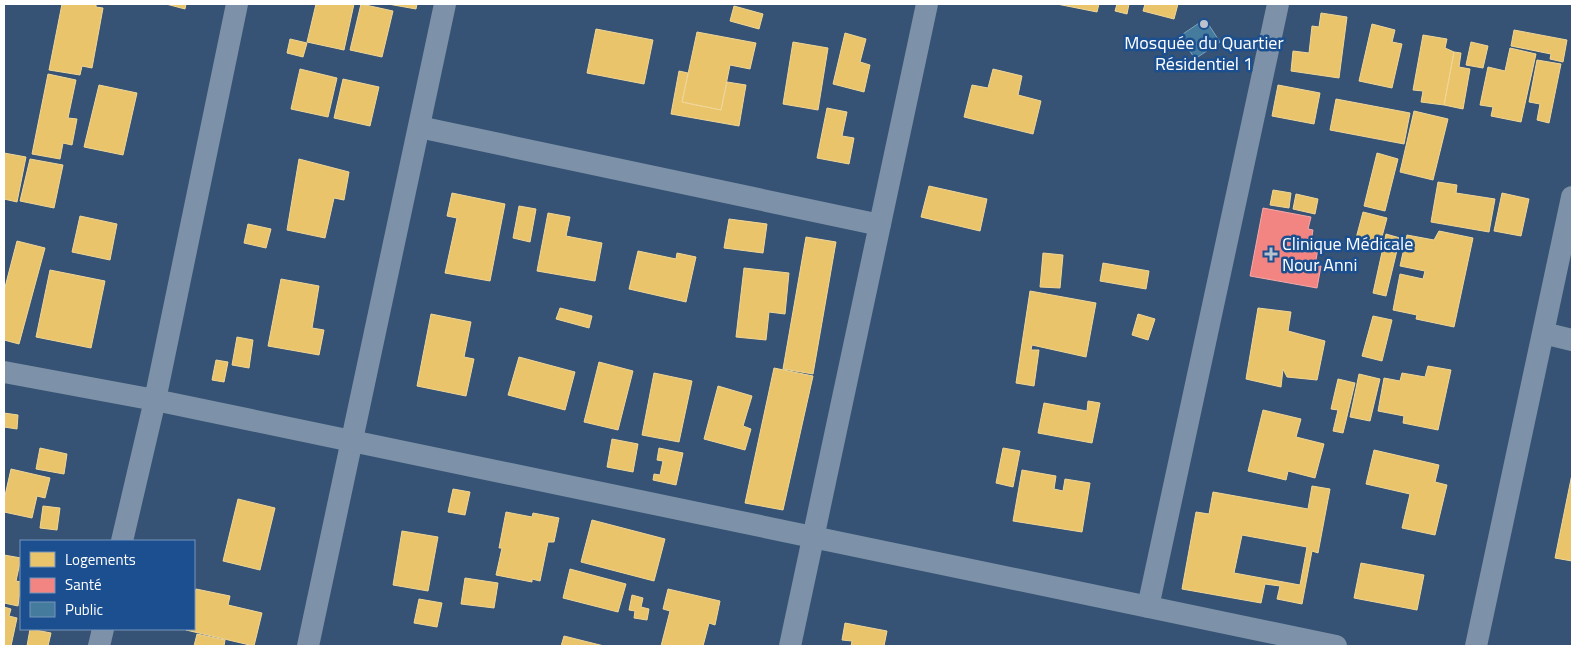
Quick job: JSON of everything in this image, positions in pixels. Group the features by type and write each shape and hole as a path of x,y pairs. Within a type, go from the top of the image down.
{"street":[{"path":"122,540 155,400 237,4"},
{"path":"308,646 445,4"},
{"path":"790,646 927,4"},
{"path":"1148,607 1278,4"},
{"path":"419,127 880,225"},
{"path":"1476,646 1572,197"},
{"path":"1543,333 1572,340"},
{"path":"4,372 155,400 1336,646"},
{"path":"99,646 102,630"}],"building: Logements":[{"path":"62,4 96,4 96,7 103,8 92,68 82,66 80,75 49,70"},
{"path":"166,4 186,4 185,9"},
{"path":"316,4 354,4 344,50 307,42"},
{"path":"361,4 393,11 382,57 350,50"},
{"path":"388,4 417,4 416,9"},
{"path":"1057,4 1099,4 1097,12"},
{"path":"1117,4 1129,4 1127,14 1115,11"},
{"path":"1145,4 1178,4 1174,19 1143,11"},
{"path":"734,6 763,14 759,29 730,21"},
{"path":"1321,13 1347,17 1339,78 1291,71 1293,51 1309,53 1312,26 1319,27"},
{"path":"1372,24 1395,30 1392,42 1402,44 1392,88 1359,81"},
{"path":"596,29 653,40 644,84 587,73"},
{"path":"1514,30 1567,40 1563,62 1550,59 1551,54 1511,46"},
{"path":"697,32 756,43 750,69 730,65 721,110 682,102"},
{"path":"845,33 866,39 860,62 870,65 864,92 833,84"},
{"path":"1423,35 1447,39 1445,48 1454,52 1444,105 1421,102 1423,91 1413,90"},
{"path":"290,39 307,43 303,57 287,53"},
{"path":"793,42 828,48 818,110 783,104"},
{"path":"1471,42 1488,46 1483,68 1466,65"},
{"path":"1510,48 1536,54 1521,122 1491,116 1493,107 1480,105 1488,67 1505,71"},
{"path":"1454,52 1461,53 1459,67 1470,69 1463,109 1444,105"},
{"path":"1537,60 1561,64 1549,123 1537,120 1540,104 1529,102"},
{"path":"300,69 337,78 328,117 291,109"},
{"path":"993,69 1022,76 1018,95 1041,101 1033,134 964,117 972,85 988,88"},
{"path":"679,71 688,73 682,102 721,110 727,82 746,85 739,126 671,114"},
{"path":"48,74 76,80 68,118 77,119 72,145 63,143 60,159 32,154"},
{"path":"343,79 379,87 370,126 334,118"},
{"path":"99,85 137,93 123,155 84,147"},
{"path":"1278,85 1320,93 1314,124 1272,116"},
{"path":"1336,99 1410,113 1404,144 1330,130"},
{"path":"827,108 847,112 842,136 854,138 849,164 817,158"},
{"path":"1414,111 1448,119 1433,180 1400,172"},
{"path":"4,153 26,157 17,202 4,199"},
{"path":"1377,153 1398,159 1385,211 1364,206"},
{"path":"30,159 63,165 54,208 20,201"},
{"path":"299,159 349,172 344,200 334,198 325,238 287,230"},
{"path":"1438,182 1457,185 1456,193 1495,199 1489,232 1431,222"},
{"path":"929,186 987,199 980,231 921,217"},
{"path":"1273,190 1291,193 1289,208 1270,205"},
{"path":"452,193 505,204 490,281 445,273 457,218 447,216"},
{"path":"1502,193 1529,199 1521,236 1494,231"},
{"path":"1296,194 1318,199 1315,214 1293,209"},
{"path":"519,206 536,209 530,242 513,238"},
{"path":"1363,212 1387,218 1379,248 1355,242"},
{"path":"548,213 570,217 566,236 602,243 595,281 537,271"},
{"path":"80,216 117,224 110,260 72,252"},
{"path":"729,219 767,224 763,253 724,248"},
{"path":"248,224 271,229 266,248 244,243"},
{"path":"1439,231 1473,238 1454,327 1416,319 1417,315 1393,310 1400,274 1423,279 1425,271 1400,266 1407,235 1434,240"},
{"path":"1386,234 1400,238 1386,296 1373,293"},
{"path":"806,237 836,242 813,374 783,369"},
{"path":"17,241 45,248 19,344 4,340 4,291"},
{"path":"638,251 676,259 677,253 696,257 686,302 629,289"},
{"path":"1043,253 1063,255 1060,288 1040,287"},
{"path":"1103,263 1149,271 1146,289 1100,281"},
{"path":"744,268 789,273 785,314 769,312 766,340 736,337"},
{"path":"50,270 105,281 91,348 36,337"},
{"path":"281,279 319,286 312,328 324,330 319,355 268,346"},
{"path":"1030,291 1096,303 1086,357 1032,345 1031,350 1039,350 1034,386 1016,383"},
{"path":"560,308 592,316 589,328 556,319"},
{"path":"1258,308 1291,312 1288,331 1325,341 1317,380 1287,377 1283,369 1281,387 1246,379"},
{"path":"431,314 471,322 464,357 474,359 466,396 417,386"},
{"path":"1138,314 1155,319 1148,340 1132,335"},
{"path":"1373,316 1392,320 1382,361 1362,356"},
{"path":"237,337 253,340 249,368 232,365"},
{"path":"519,357 575,372 565,410 508,395"},
{"path":"216,360 228,362 224,382 212,380"},
{"path":"599,362 633,371 618,430 584,422"},
{"path":"1428,366 1451,370 1438,430 1403,423 1404,416 1378,411 1384,378 1400,381 1402,373 1425,377"},
{"path":"774,368 813,376 783,510 745,503"},
{"path":"654,373 692,381 679,442 642,435"},
{"path":"1359,374 1380,379 1370,421 1350,417"},
{"path":"1338,379 1355,383 1343,433 1333,431 1338,410 1331,409"},
{"path":"718,386 752,396 743,426 751,429 745,450 704,439"},
{"path":"1088,401 1100,403 1092,443 1038,433 1044,403 1087,411"},
{"path":"1263,410 1301,419 1296,437 1324,444 1315,478 1288,471 1286,480 1248,471"},
{"path":"4,413 18,415 17,429 4,427"},
{"path":"612,439 638,444 633,472 607,467"},
{"path":"40,448 67,454 64,474 36,469"},
{"path":"659,448 683,453 676,485 653,480 654,474 660,475 663,461 657,460"},
{"path":"1003,448 1020,451 1013,487 996,483"},
{"path":"1374,450 1439,465 1435,482 1447,485 1435,535 1402,528 1410,494 1366,484"},
{"path":"11,469 50,478 45,498 37,496 32,518 4,512 4,500"},
{"path":"1022,470 1056,476 1054,489 1063,491 1065,479 1090,483 1082,532 1013,521"},
{"path":"1572,474 1572,561 1555,558"},
{"path":"1312,486 1330,489 1318,553 1312,551 1302,604 1277,599 1280,586 1265,584 1261,603 1182,589 1196,512 1209,514 1213,492 1308,509","holes":["1242,535 1307,547 1300,585 1234,573"]},
{"path":"453,489 470,492 465,515 448,512"},
{"path":"238,499 275,508 260,570 223,561"},
{"path":"43,506 60,508 57,530 40,528"},
{"path":"506,512 532,517 533,513 559,518 554,542 548,542 540,581 532,579 532,582 496,575 502,548 499,548"},
{"path":"592,520 665,539 654,581 581,562"},
{"path":"402,531 438,537 428,591 393,585"},
{"path":"4,555 20,558 16,581 20,582 20,590 18,606 4,603"},
{"path":"1361,563 1424,575 1417,610 1354,598"},
{"path":"570,569 626,584 618,612 563,598"},
{"path":"465,578 498,583 494,608 461,604"},
{"path":"196,589 230,596 228,605 262,613 254,646 186,630 195,630"},
{"path":"668,589 720,601 715,625 709,623 703,646 661,646 670,611 663,609"},
{"path":"632,595 643,598 641,607 649,609 647,620 634,618 635,611 629,610"},
{"path":"419,599 442,603 437,627 414,623"},
{"path":"4,607 11,609 9,616 17,618 11,646 4,646"},
{"path":"845,623 887,631 884,646 851,646 852,641 842,640"},
{"path":"30,630 51,633 48,646 27,646"},
{"path":"197,634 225,640 224,646 194,646"},
{"path":"564,636 604,646 561,646"}],"building: Santé":[{"path":"1263,208 1311,217 1308,229 1313,230 1311,242 1319,244 1315,265 1321,266 1317,288 1250,276"}],"building: Public":[{"path":"1205,19 1220,42 1195,59 1180,36"}],"place":[{"name":"Mosquée du Quartier Résidentiel 1","path":"1204,24"},
{"name":"Clinique Médicale Nour Anni","path":"1271,254"}]}
